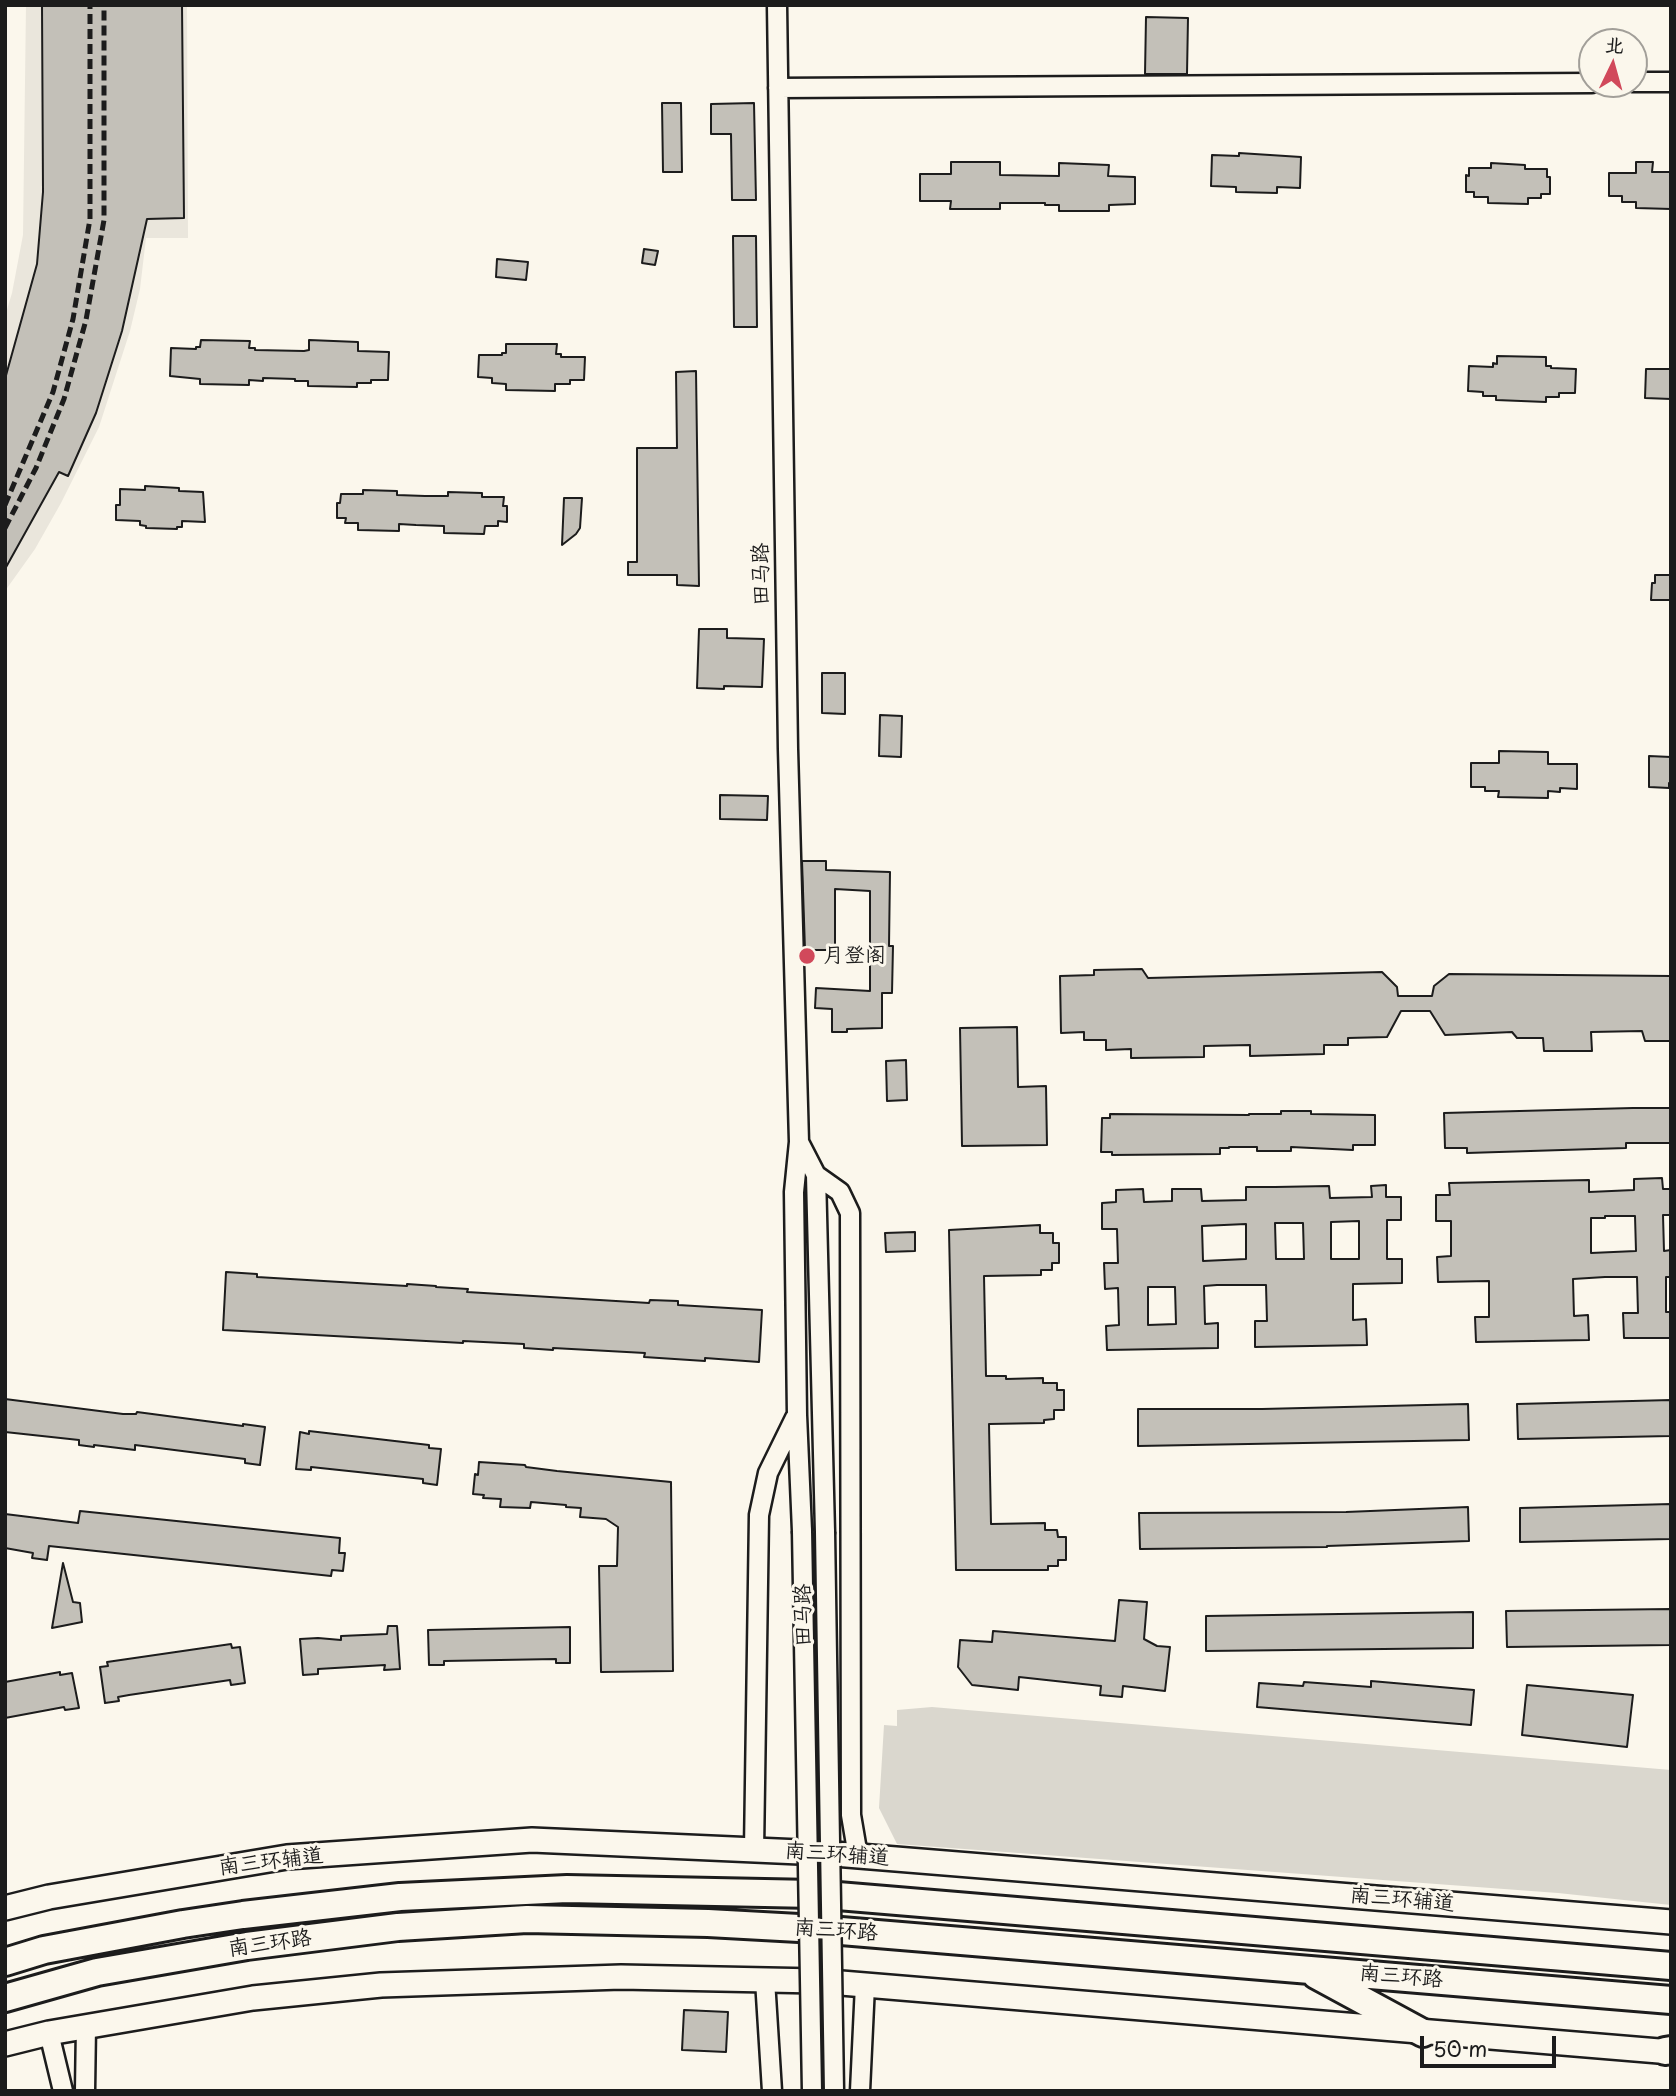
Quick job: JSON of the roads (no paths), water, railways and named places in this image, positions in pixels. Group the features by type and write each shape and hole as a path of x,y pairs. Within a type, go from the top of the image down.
{"highway":[{"name":"南三环路","path":"5,1962 44,1950 243,1915 400,1897 567,1889 814,1894 1664,1964"},
{"name":"南三环路","path":"5,1998 97,1972 247,1946 398,1927 527,1919 708,1923 817,1929 1671,2000"},
{"path":"1305,1969 1423,2033"}],"main road":[{"name":"南三环辅道","path":"5,1908 49,1897 287,1857 532,1840 858,1856 1671,1922"},
{"path":"5,2044 86,2026 253,1998 381,1985 621,1977 865,1985 1423,2033 1669,2051"}],"street":[{"name":"田马路","path":"777,5 788,749 799,1142 794,1192 797,1415 802,1531 812,2091"},
{"path":"1648,82 1671,82"},
{"path":"778,88 1578,83"},
{"name":"田马路","path":"799,1142 816,1175 834,2091"},
{"path":"816,1175 840,1192 850,1213 851,1815 858,1856"},
{"path":"754,1850 759,1515 768,1473 797,1415"},
{"path":"765,1980 772,2091"},
{"path":"860,2091 865,1985"},
{"path":"85,2091 86,2026"},
{"path":"49,2033 63,2091"}],"railway":[{"path":"5,505 53,392 73,319 90,219 90,5"},
{"path":"5,528 36,468 64,399 86,320 104,220 104,5"}],"place":[{"name":"月登阁","path":"807,956"}]}
